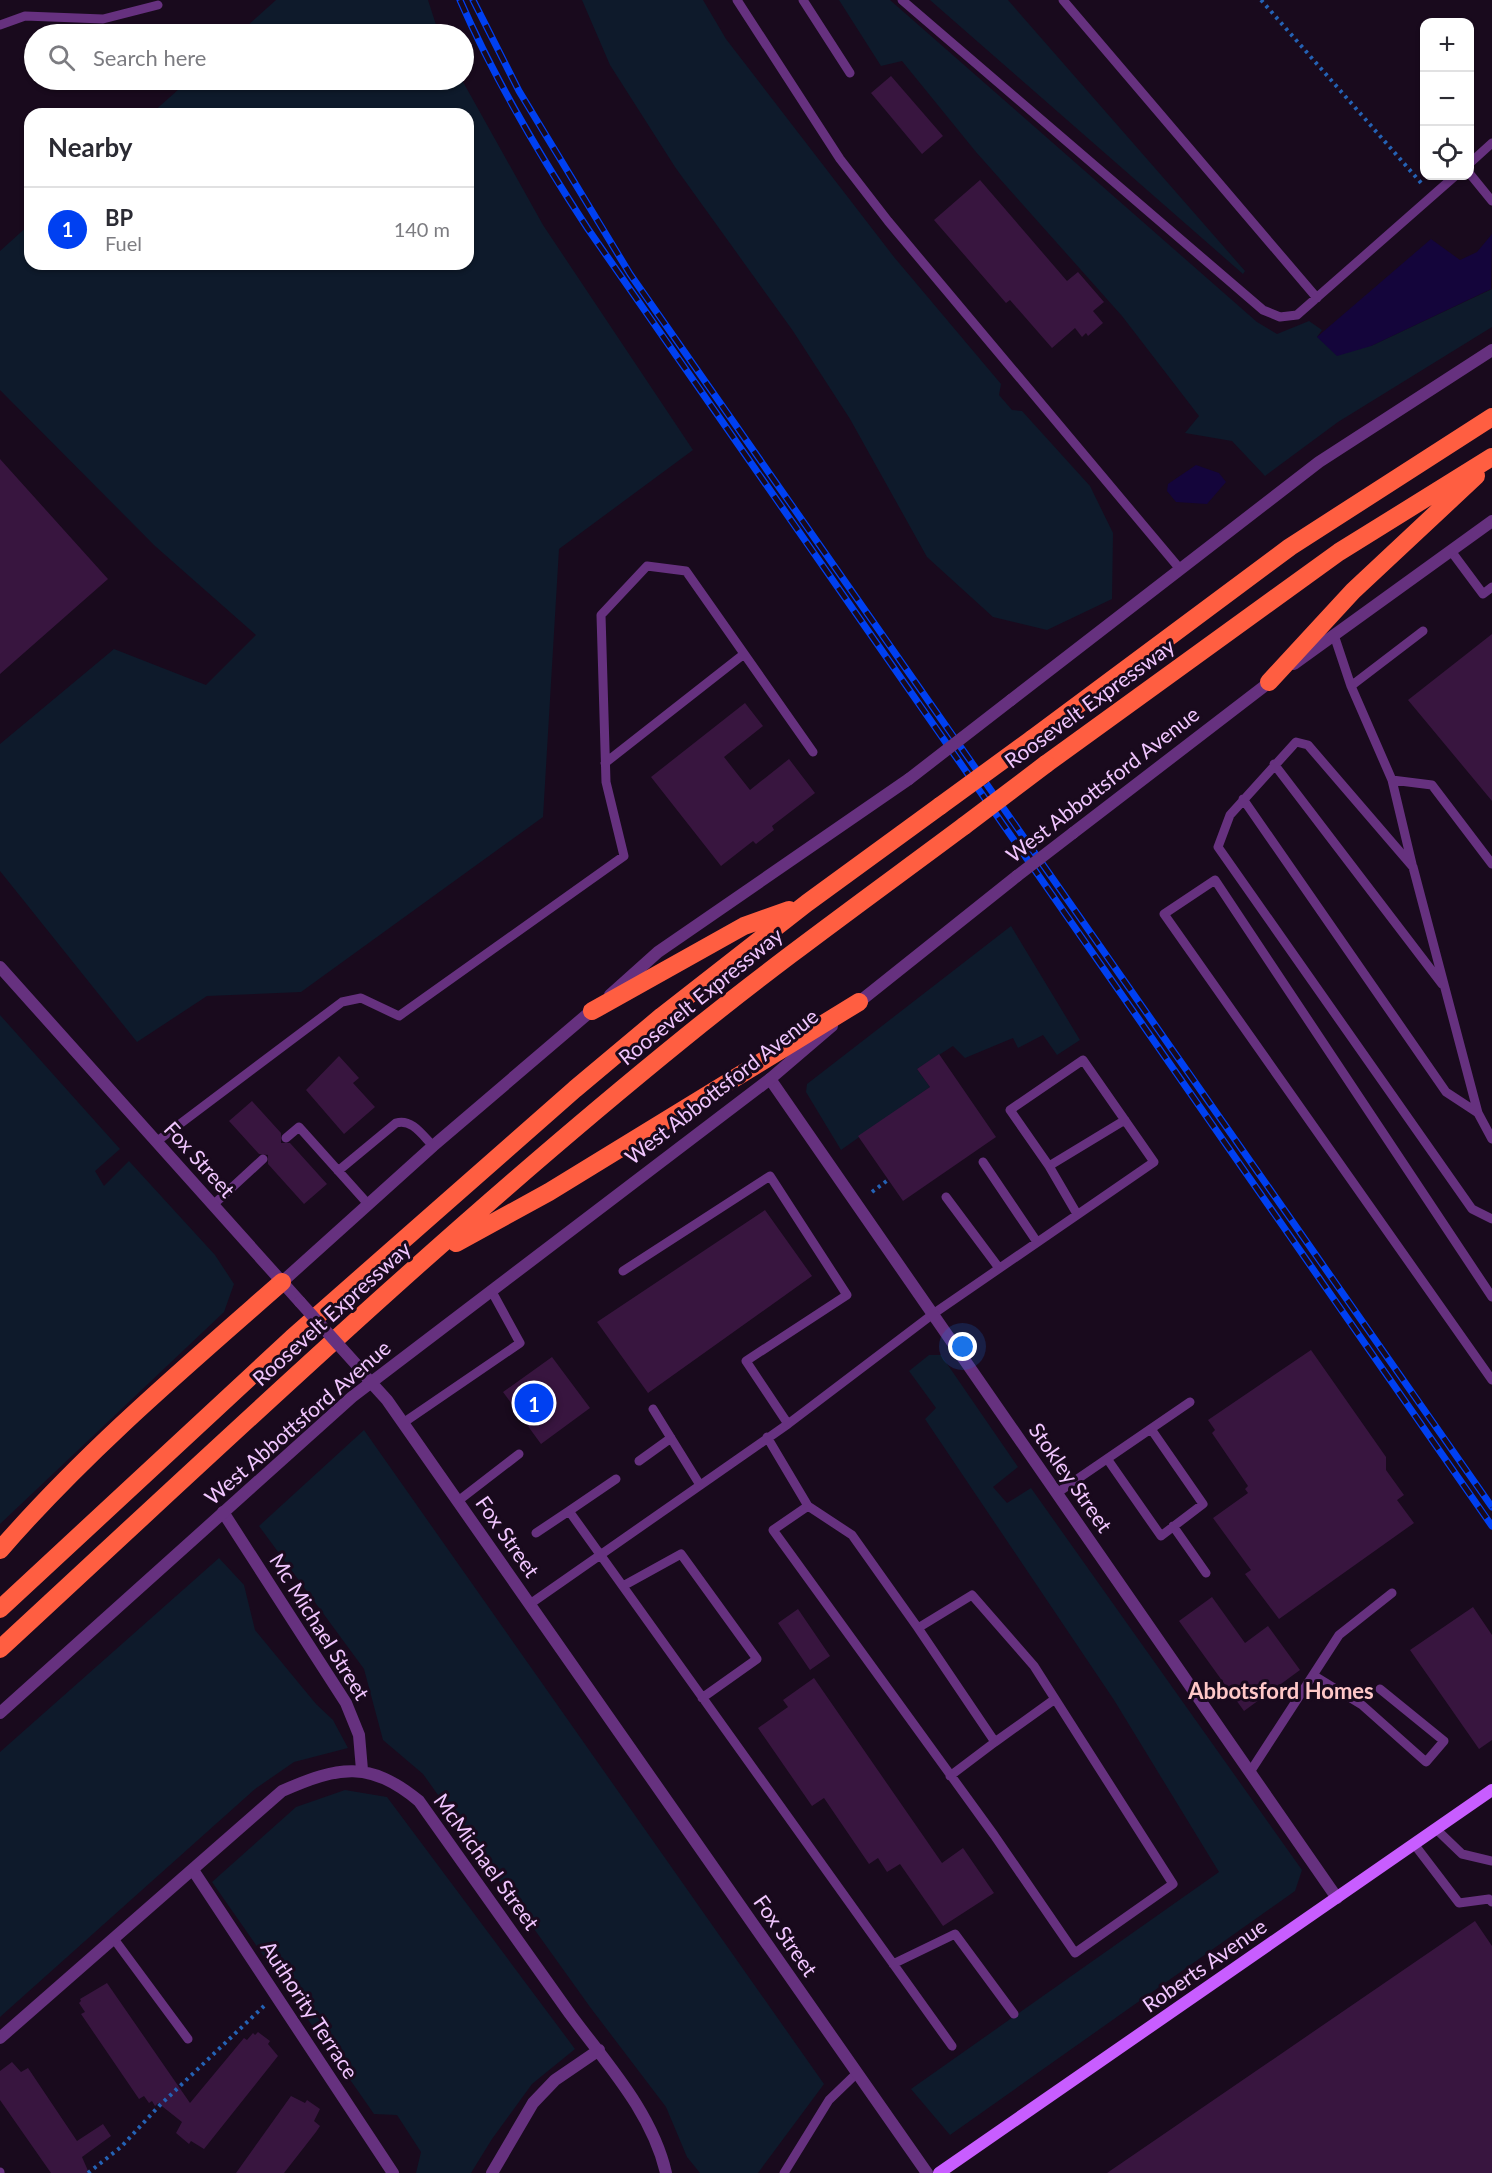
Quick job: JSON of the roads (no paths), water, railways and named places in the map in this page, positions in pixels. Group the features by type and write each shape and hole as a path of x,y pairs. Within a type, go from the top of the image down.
{"highway":[{"name":"Roosevelt Expressway","path":"0,1610 291,1338 567,1096 662,1016 807,903 1290,547 1492,417"},
{"name":"Roosevelt Expressway","path":"0,1649 426,1260 595,1112 691,1032 769,970 1046,764 1339,552 1492,459"},
{"path":"1269,682 1353,591 1492,459"},
{"path":"592,1011 744,926 807,903"},
{"path":"426,1260 549,1192 859,1002"},
{"path":"0,1550 75,1468 282,1282"}],"main road":[{"name":"Roberts Avenue","path":"939,2173 1492,1790"}],"street":[{"path":"282,1282 433,1146 658,952 909,779 1319,462 1492,350"},
{"name":"West Abbottsford Avenue","path":"0,1713 224,1512 367,1377 491,1290 770,1079 859,1002 1017,876 1269,682 1492,521"},
{"name":"Fox Street","path":"0,967 367,1377 403,1423 927,2173"},
{"name":"Stokley Street","path":"770,1079 1337,1898"},
{"name":"Mc Michael Street","path":"224,1512 346,1703 359,1735 362,1770"},
{"name":"McMichael Street","path":"0,2038 282,1791 318,1775 362,1770 396,1782 419,1801 599,2050 645,2119 662,2155 666,2173"},
{"name":"Authority Terrace","path":"193,1870 393,2173"},
{"path":"492,2173 533,2103 555,2080 599,2050"}],"lane":[{"path":"737,0 840,159 888,221 1180,569"},
{"path":"803,0 850,73"},
{"path":"902,0 1263,310 1280,317 1297,315 1450,180"},
{"path":"1063,0 1317,298"},
{"path":"0,25 25,16 103,19 158,5"},
{"path":"1474,159 1492,143"},
{"path":"1474,179 1492,201"},
{"path":"1451,551 1483,594 1492,587"},
{"path":"156,1142 342,1002 361,998 399,1016 624,856 606,782 601,615 647,566 686,570 813,752"},
{"path":"1351,686 1423,631"},
{"path":"1334,635 1351,686 1392,780 1478,1113 1492,1139"},
{"path":"605,764 744,654"},
{"path":"1413,867 1308,746 1296,742 1230,815 1218,847 1472,1209 1492,1219"},
{"path":"1274,764 1444,987"},
{"path":"1392,780 1432,785 1492,864"},
{"path":"1243,799 1446,1092 1478,1113"},
{"path":"1492,1297 1215,880 1164,914 1492,1380"},
{"path":"530,1604 788,1424 933,1314 1154,1162 1083,1060 1010,1110 1049,1166 1077,1214"},
{"path":"1049,1166 1125,1120"},
{"path":"338,1171 396,1123 403,1121 410,1123 433,1146"},
{"path":"286,1138 299,1127 368,1204"},
{"path":"213,1205 263,1159"},
{"path":"983,1162 1037,1242"},
{"path":"623,1271 770,1176 847,1295 747,1360 788,1424"},
{"path":"946,1197 999,1268"},
{"path":"403,1423 520,1343 491,1290"},
{"path":"1057,1494 1191,1402"},
{"path":"653,1409 700,1485"},
{"path":"1108,1460 1161,1536 1203,1504 1151,1429"},
{"path":"767,1437 808,1506 852,1535 995,1742"},
{"path":"639,1461 671,1438"},
{"path":"458,1501 519,1454"},
{"path":"536,1533 616,1479"},
{"path":"808,1506 773,1530 1075,1953 1173,1884 1034,1666 972,1595 918,1628"},
{"path":"569,1511 952,2046"},
{"path":"1173,1526 1206,1573"},
{"path":"623,1586 681,1554 757,1659 702,1698"},
{"path":"1250,1772 1339,1635 1392,1593"},
{"path":"1313,1675 1362,1705 1426,1762 1444,1741 1380,1689"},
{"path":"950,1776 1055,1699"},
{"path":"1436,1829 1462,1854 1492,1861"},
{"path":"1414,1844 1459,1903 1489,1899 1492,1902"},
{"path":"893,1964 955,1934 1014,2014"},
{"path":"114,1939 188,2039"},
{"path":"784,2173 829,2100 857,2073"}],"railway":[{"path":"460,0 471,24"},
{"path":"473,0 519,91 630,274 1492,1507"},
{"path":"474,30 519,117 588,229 1492,1526"}],"place":[{"name":"BP","path":"534,1403"}],"district":[{"name":"Abbotsford Homes","path":"1281,1691"}]}
